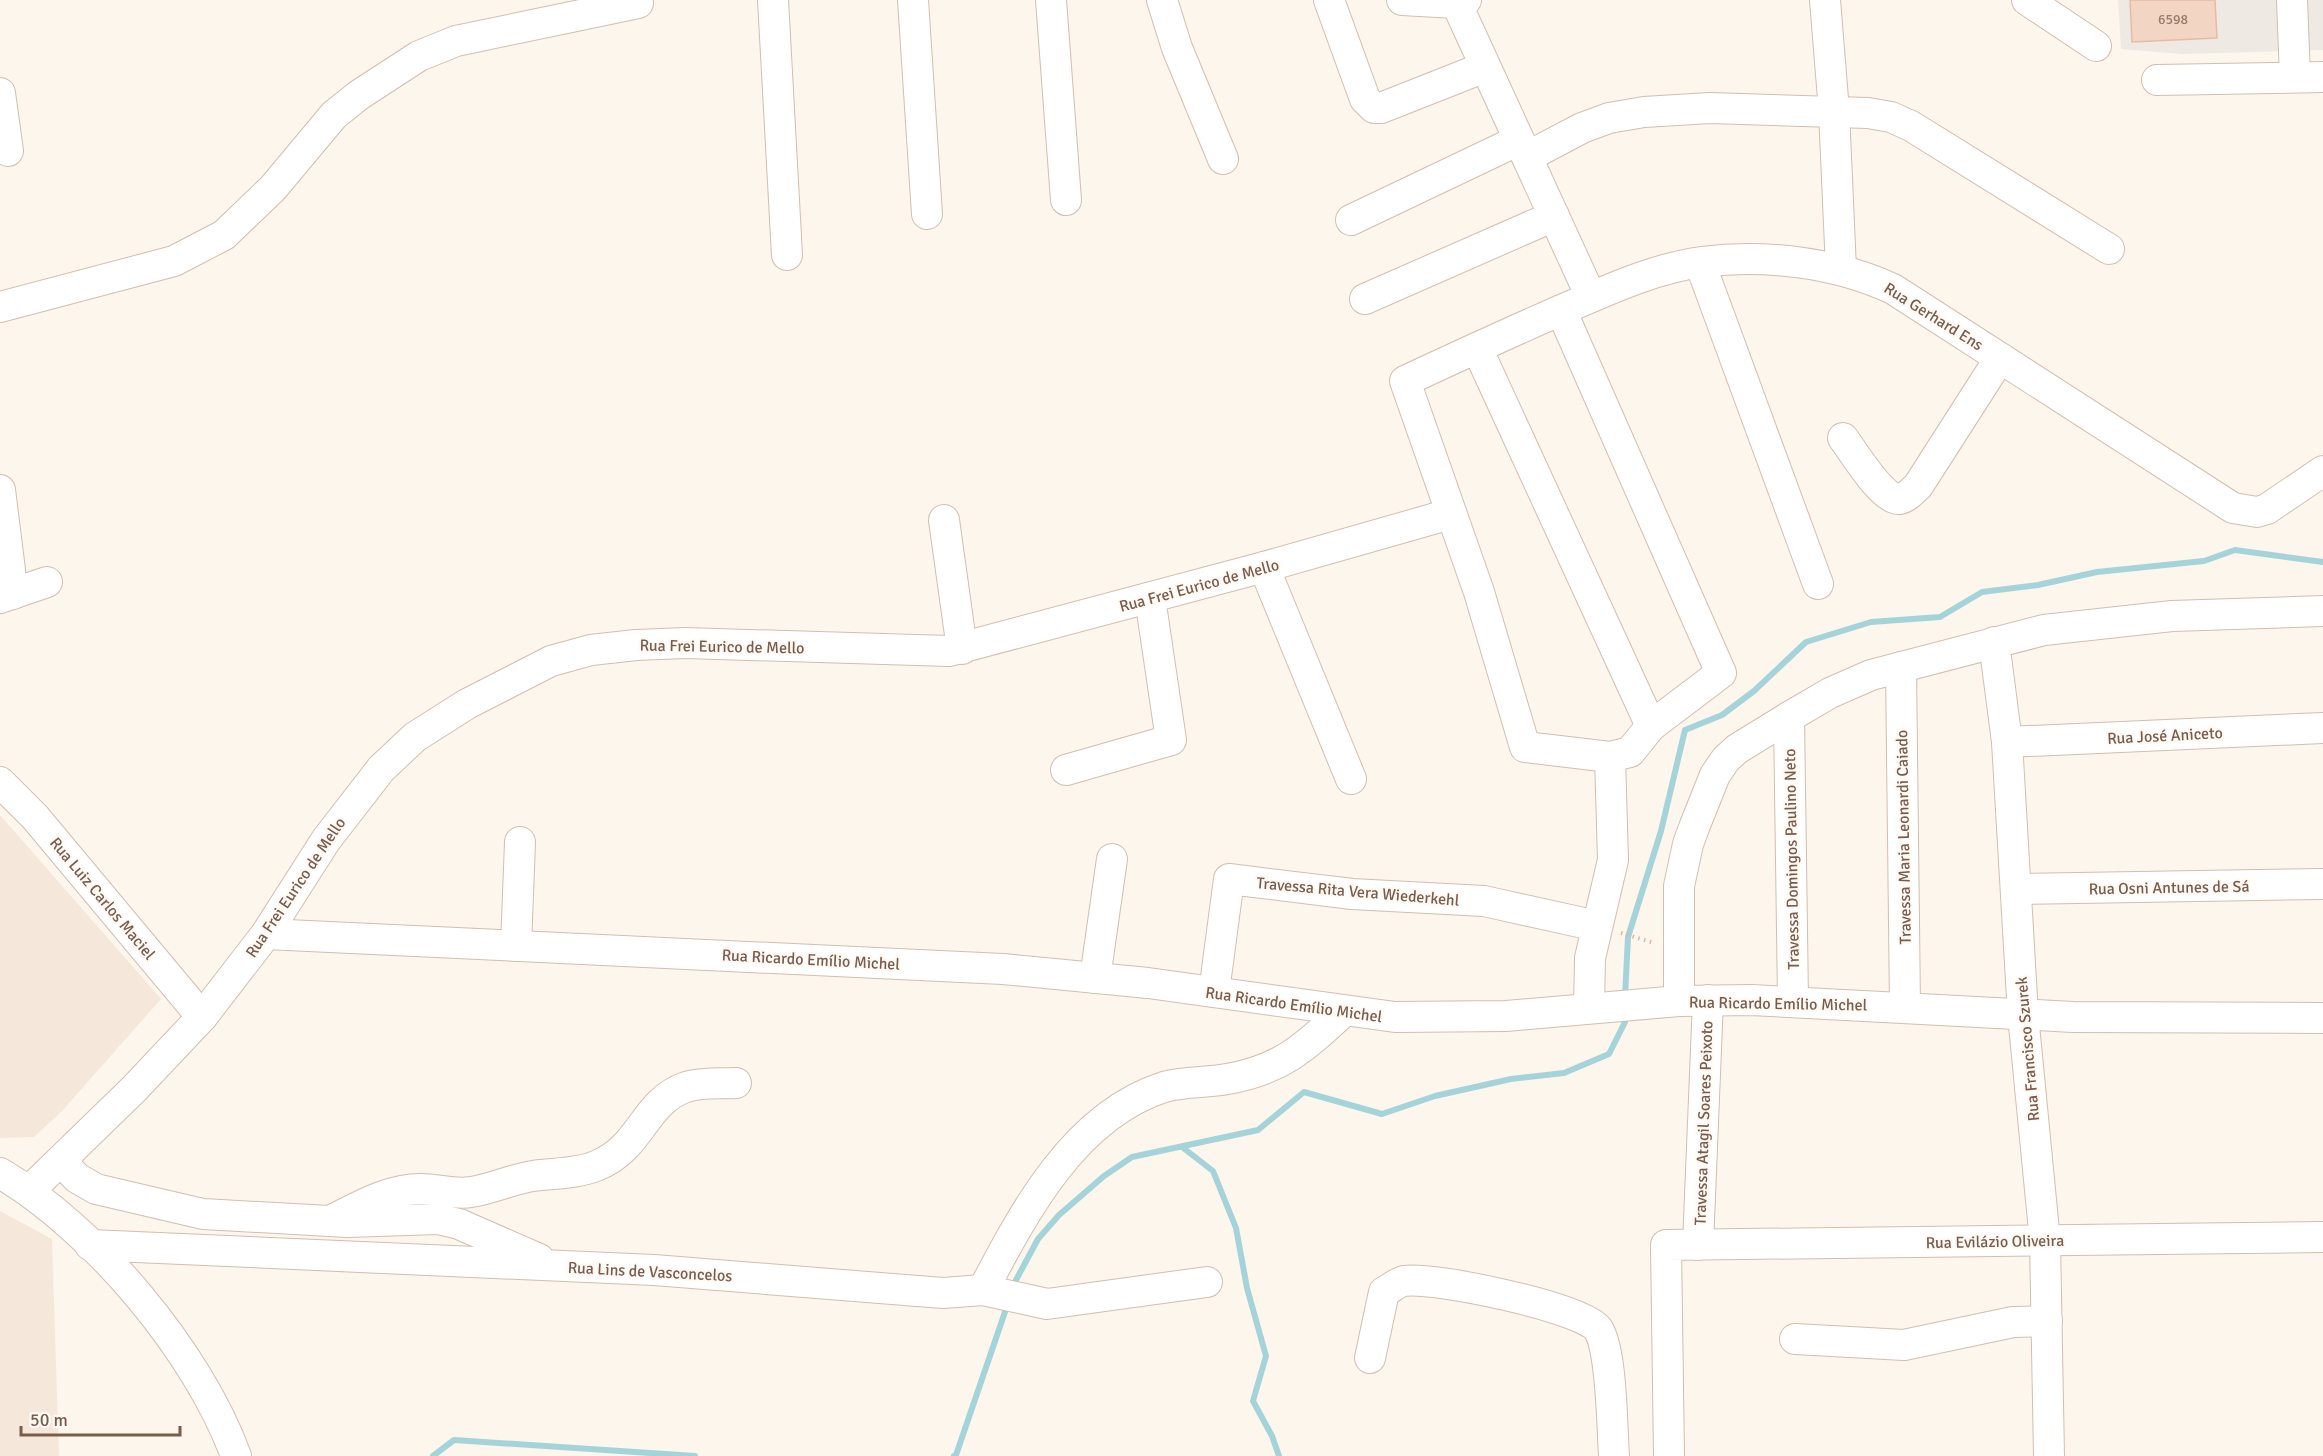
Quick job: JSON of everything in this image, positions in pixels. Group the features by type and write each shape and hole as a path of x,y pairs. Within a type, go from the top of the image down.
{"street":[{"path":"773,0 788,255"},
{"path":"913,0 927,214"},
{"path":"1051,0 1066,200"},
{"path":"1162,0 1177,48 1223,159"},
{"path":"1329,0 1365,99 1374,108 1381,108 1485,67"},
{"path":"1402,0 1459,1 1485,67 1591,297"},
{"path":"1825,0 1834,111 1841,269"},
{"path":"2027,0 2096,46"},
{"path":"2157,80 2309,77 2292,0"},
{"path":"0,307 174,261 224,235 273,188 334,115 358,95 419,56 456,41 638,3"},
{"path":"0,93 8,150"},
{"path":"1351,220 1523,148 1609,118 1644,112 1710,108 1834,111 1891,117 1911,126 2109,249"},
{"path":"1365,299 1554,216"},
{"path":"1700,262 1818,584"},
{"name":"Rua Gerhard Ens","path":"1450,514 1405,381 1591,297 1665,270 1700,262 1769,262 1841,269 1893,289 2233,508 2257,512 2267,509 2323,471"},
{"path":"1450,514 1479,592 1525,747 1610,757 1630,752 1651,726 1721,673 1561,310"},
{"path":"1477,348 1651,726"},
{"path":"1844,438 1886,495 1897,500 1908,496 1918,486 2000,358"},
{"path":"0,490 7,596 47,582"},
{"name":"Rua Frei Eurico de Mello","path":"30,1191 134,1089 202,1017 266,934 332,831 381,769 415,737 467,704 551,661 591,650 685,643 932,651 962,649 1450,514"},
{"path":"944,520 962,649"},
{"path":"1264,567 1351,779"},
{"path":"1066,770 1171,740 1150,598"},
{"path":"1789,717 1850,683 1901,667 2044,630 2118,620 2239,612 2323,611"},
{"name":"Rua Francisco Szurek","path":"1994,642 2007,742 2023,1015 2045,1241 2049,1456"},
{"name":"Travessa Maria Leonardi Caiado","path":"1901,667 1905,1007"},
{"name":"Travessa Atagil Soares Peixoto","path":"1698,1245 1694,1001 1678,951 1678,902 1685,854 1719,768 1737,749 1789,717"},
{"name":"Travessa Domingos Paulino Neto","path":"1789,717 1792,1001"},
{"name":"Rua José Aniceto","path":"2007,742 2323,728"},
{"path":"1610,757 1613,860 1590,958 1613,1006"},
{"name":"Rua Luiz Carlos Maciel","path":"0,782 35,817 202,1017"},
{"path":"516,946 519,842"},
{"path":"1095,978 1112,859"},
{"name":"Travessa Rita Vera Wiederkehl","path":"1214,992 1229,879 1352,894 1484,901 1597,926"},
{"name":"Rua Osni Antunes de Sá","path":"2016,889 2323,884"},
{"name":"Rua Ricardo Emílio Michel","path":"266,934 940,965 1095,978 1395,1017 1453,1017 1694,1001 1792,1001 2023,1015 2323,1018"},
{"path":"983,1290 1038,1193 1077,1146 1100,1125 1142,1097 1164,1088 1248,1075 1285,1061 1303,1049 1343,1012"},
{"path":"329,1221 376,1198 402,1191 418,1189 470,1192 520,1178 594,1167 622,1151 657,1105 670,1095 701,1084 736,1083"},
{"path":"61,1161 78,1178 96,1189 203,1214 329,1221 366,1222 425,1218 450,1221 556,1266"},
{"path":"0,1173 30,1191 90,1245 144,1305 187,1362 206,1392 236,1456"},
{"name":"Rua Evilázio Oliveira","path":"1669,1456 1666,1245 2323,1238"},
{"name":"Rua Lins de Vasconcelos","path":"90,1245 702,1274 943,1293 983,1290 1047,1304 1207,1282"},
{"path":"1370,1358 1384,1292 1403,1281 1470,1286 1578,1315 1597,1328 1605,1353 1614,1456"},
{"path":"1795,1339 1904,1345 2013,1322 2047,1321"}],"path":[{"path":"1597,926 1678,951"}],"shaded area":[{"path":"2118,0 2323,0 2323,50 2182,54 2121,49"},
{"path":"0,815 161,999 62,1111 34,1137 0,1138"},
{"path":"0,1211 52,1239 59,1456 0,1456"}],"building":[{"path":"2130,0 2215,0 2217,38 2132,42"}],"waterway":[{"path":"1625,997 1628,937 1661,831 1685,730 1722,715 1754,691 1806,642 1871,622 1940,617 1982,592 2038,585 2097,572 2204,561 2235,550 2323,562"},
{"path":"1016,1280 1038,1239 1059,1215 1104,1176 1132,1157 1258,1130 1304,1092 1382,1114 1435,1096 1511,1079 1564,1073 1609,1054 1625,1022 1625,1013"},
{"path":"1182,1147 1213,1171 1236,1228 1247,1288 1266,1356 1253,1401 1272,1436 1279,1456"},
{"path":"954,1456 1006,1309"},
{"path":"433,1456 454,1440 695,1456"}]}
